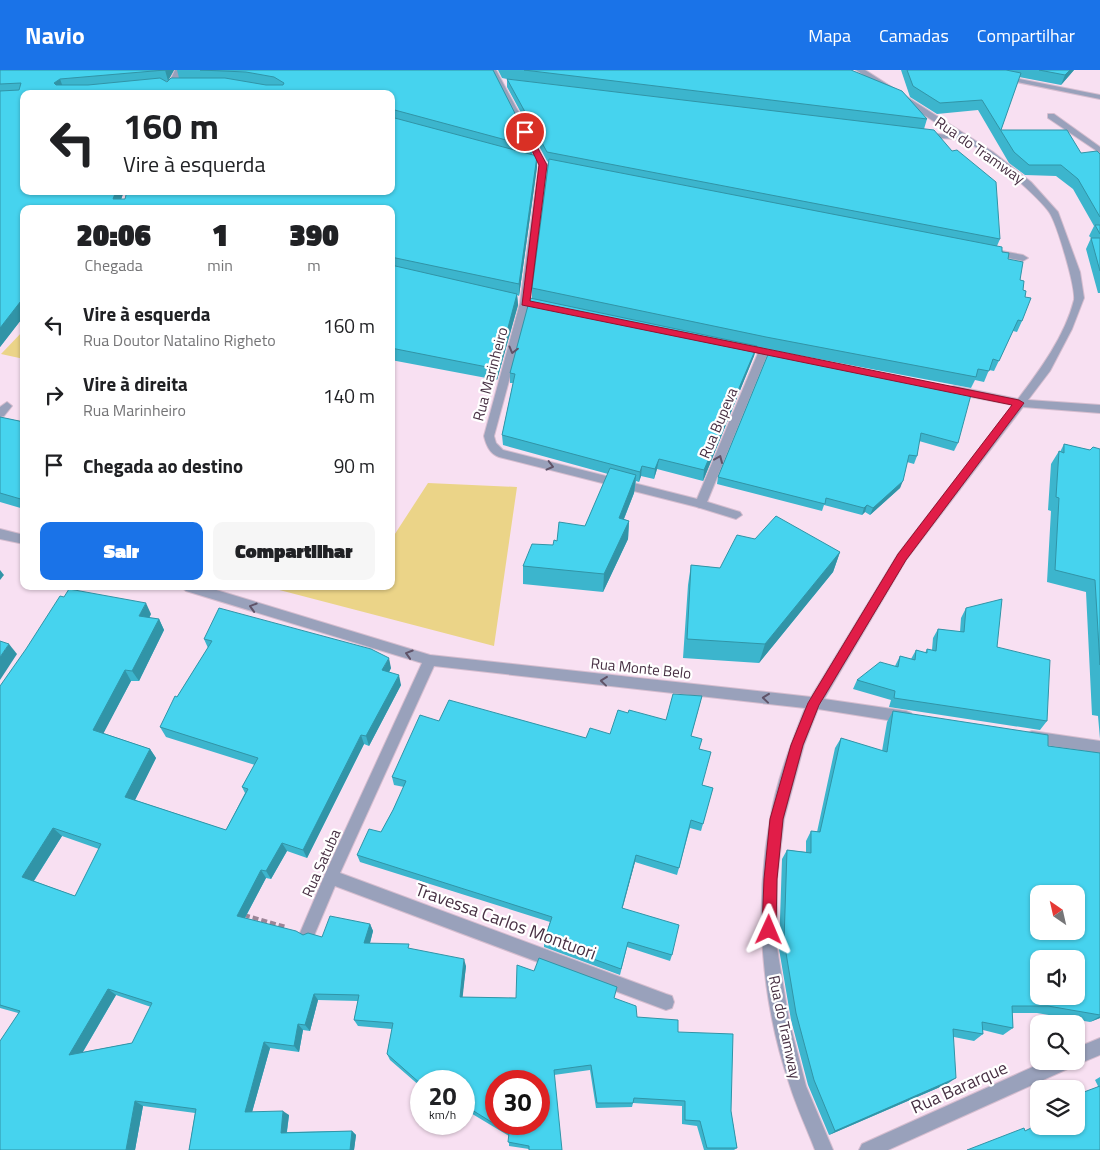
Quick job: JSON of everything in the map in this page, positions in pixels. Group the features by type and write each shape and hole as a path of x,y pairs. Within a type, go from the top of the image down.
{"street":[{"path":"170,90 179,70"},
{"path":"492,70 502,82 543,165"},
{"name":"Rua do Tramway","path":"824,1150 798,1086 780,1020 769,948 770,879 776,819 797,745 814,703 902,557 1045,371 1067,330 1079,298 1075,272 1054,212 1028,184 967,139 860,70"},
{"path":"992,75 1100,97"},
{"path":"161,86 180,85"},
{"path":"1052,116 1100,150"},
{"path":"909,132 967,139"},
{"path":"534,162 553,167"},
{"name":"Rua Marinheiro","path":"543,165 525,303 489,436 491,444 499,453 701,504 736,515"},
{"path":"984,250 1023,258"},
{"name":"Rua Bupeva","path":"701,504 763,353"},
{"path":"943,388 1019,403 1100,409"},
{"path":"0,534 20,539"},
{"name":"Rua Monte Belo","path":"199,590 430,660 814,703 923,720"},
{"name":"Rua Satuba","path":"308,933 331,877 430,660"},
{"path":"1021,735 1100,747"},
{"name":"Travessa Carlos Montuori","path":"331,877 666,1002"},
{"path":"1085,1053 1100,1046"},
{"name":"Rua Bararque","path":"868,1150 1046,1070"}],"path":[{"path":"241,914 308,933"}],"shaded area":[{"path":"20,334 20,358 1,354"},
{"path":"428,483 517,487 494,646 279,590 395,590 395,534"}],"building":[{"path":"0,70 165,70 60,79 54,83 56,85 88,85 160,78 167,82 171,78 225,78 266,85 283,85 284,83 274,77 246,72 200,70 493,70 532,147 395,110 395,90 20,90 20,195 114,195 113,199 125,199 126,195 395,195 395,118 537,156 519,284 395,258 395,205 20,205 20,302 0,328 0,91 19,90 21,83 0,84"},
{"path":"524,70 851,70 902,91 927,119"},
{"path":"907,70 1006,70 1021,73 1001,130 1067,130 1081,153 1097,151 1100,154 1100,217 1078,179 1061,165 1029,165 1014,152 982,100 940,103 913,86"},
{"path":"1039,70 1070,70 1065,75"},
{"path":"507,79 934,130 952,151 957,150 996,182 1000,239 547,152"},
{"path":"549,159 1002,247 1002,252 1009,253 1008,259 1023,262 1020,280 1024,281 1023,290 1026,291 1025,297 1031,298 1022,321 1018,320 999,361 993,359 989,371 978,369 976,377 766,337 532,288"},
{"path":"1095,225 1100,225 1100,234"},
{"path":"1091,238 1100,238 1100,271"},
{"path":"395,266 517,294 497,369 395,349"},
{"path":"530,298 757,346 704,470 659,459 655,469 642,466 640,472 502,435 515,374 510,373"},
{"path":"769,352 972,391 958,443 921,433 917,456 909,455 903,481 873,508 867,505 864,508 826,498 825,504 718,477"},
{"path":"0,417 20,421 20,499 0,493"},
{"path":"1064,444 1090,450 1093,447 1100,449 1100,665 1095,580 1055,570 1059,498 1056,497 1059,451 1064,453"},
{"path":"610,468 636,475 619,518 629,521 604,574 523,566 532,544 553,545 554,540 557,541 559,522 585,526"},
{"path":"776,516 840,552 765,644 687,639 691,565 720,568 737,535 755,539"},
{"path":"68,590 146,603 139,616 159,619 132,671 125,670 93,730 150,749 125,797 226,830 248,789 242,787 258,758 160,727 175,696 177,697 212,641 204,639 219,608 371,649 389,658 382,670 399,675 366,736 361,735 303,850 282,843 266,871 261,870 237,916 296,931 303,935 308,933 322,937 330,916 370,924 364,943 409,944 408,948 464,959 460,997 516,998 517,965 534,971 539,958 617,987 614,998 636,1006 637,1017 678,1020 678,1032 733,1034 731,1111 737,1148 707,1148 700,1121 685,1120 685,1101 634,1098 633,1103 597,1103 591,1065 554,1070 562,1150 529,1150 529,1146 508,1142 509,1135 550,1135 550,1070 485,1070 485,1118 475,1112 475,1070 410,1070 410,1074 387,1054 393,1023 354,1020 359,995 314,994 305,1025 298,1024 294,1046 264,1042 245,1112 283,1111 281,1133 352,1131 350,1150 189,1150 196,1109 135,1101 126,1150 0,1150 0,1041 20,1011 0,1005 0,686 60,596 64,597","holes":["53,828 101,844 75,896 22,877","108,989 152,1003 132,1043 69,1055"]},
{"path":"1002,599 997,647 1050,660 1047,721 894,698 895,691 857,680 880,662 898,667 900,656 915,660 916,650 927,653 927,649 936,651 938,629 964,632 966,608"},
{"path":"0,641 9,644 0,657"},
{"path":"673,694 702,696 691,736 702,739 699,749 711,752 702,785 713,788 703,824 691,820 679,868 636,855 622,908 679,925 672,955 628,942 621,969 544,941 552,917 357,855 369,829 381,832 393,810 406,781 392,777 420,715 439,721 449,700 586,738 590,728 610,734 618,710 628,713 629,710 666,720"},
{"path":"893,711 1048,735 1048,746 1100,753 1100,1015 1048,1006 1012,1006 1013,1028 982,1022 983,1034 953,1029 956,1078 835,1131 814,1080 796,1013 784,941 787,850 811,853 811,831 820,832 841,738 887,752"},
{"path":"1100,1086 1100,1150 967,1150 1024,1128 1025,1131 1030,1128 1030,1135 1085,1135 1085,1092"}],"route":[{"path":"525,132 543,165 525,303 763,353 1019,403 902,557 814,703 797,745 776,819 770,879 769,930"}]}
